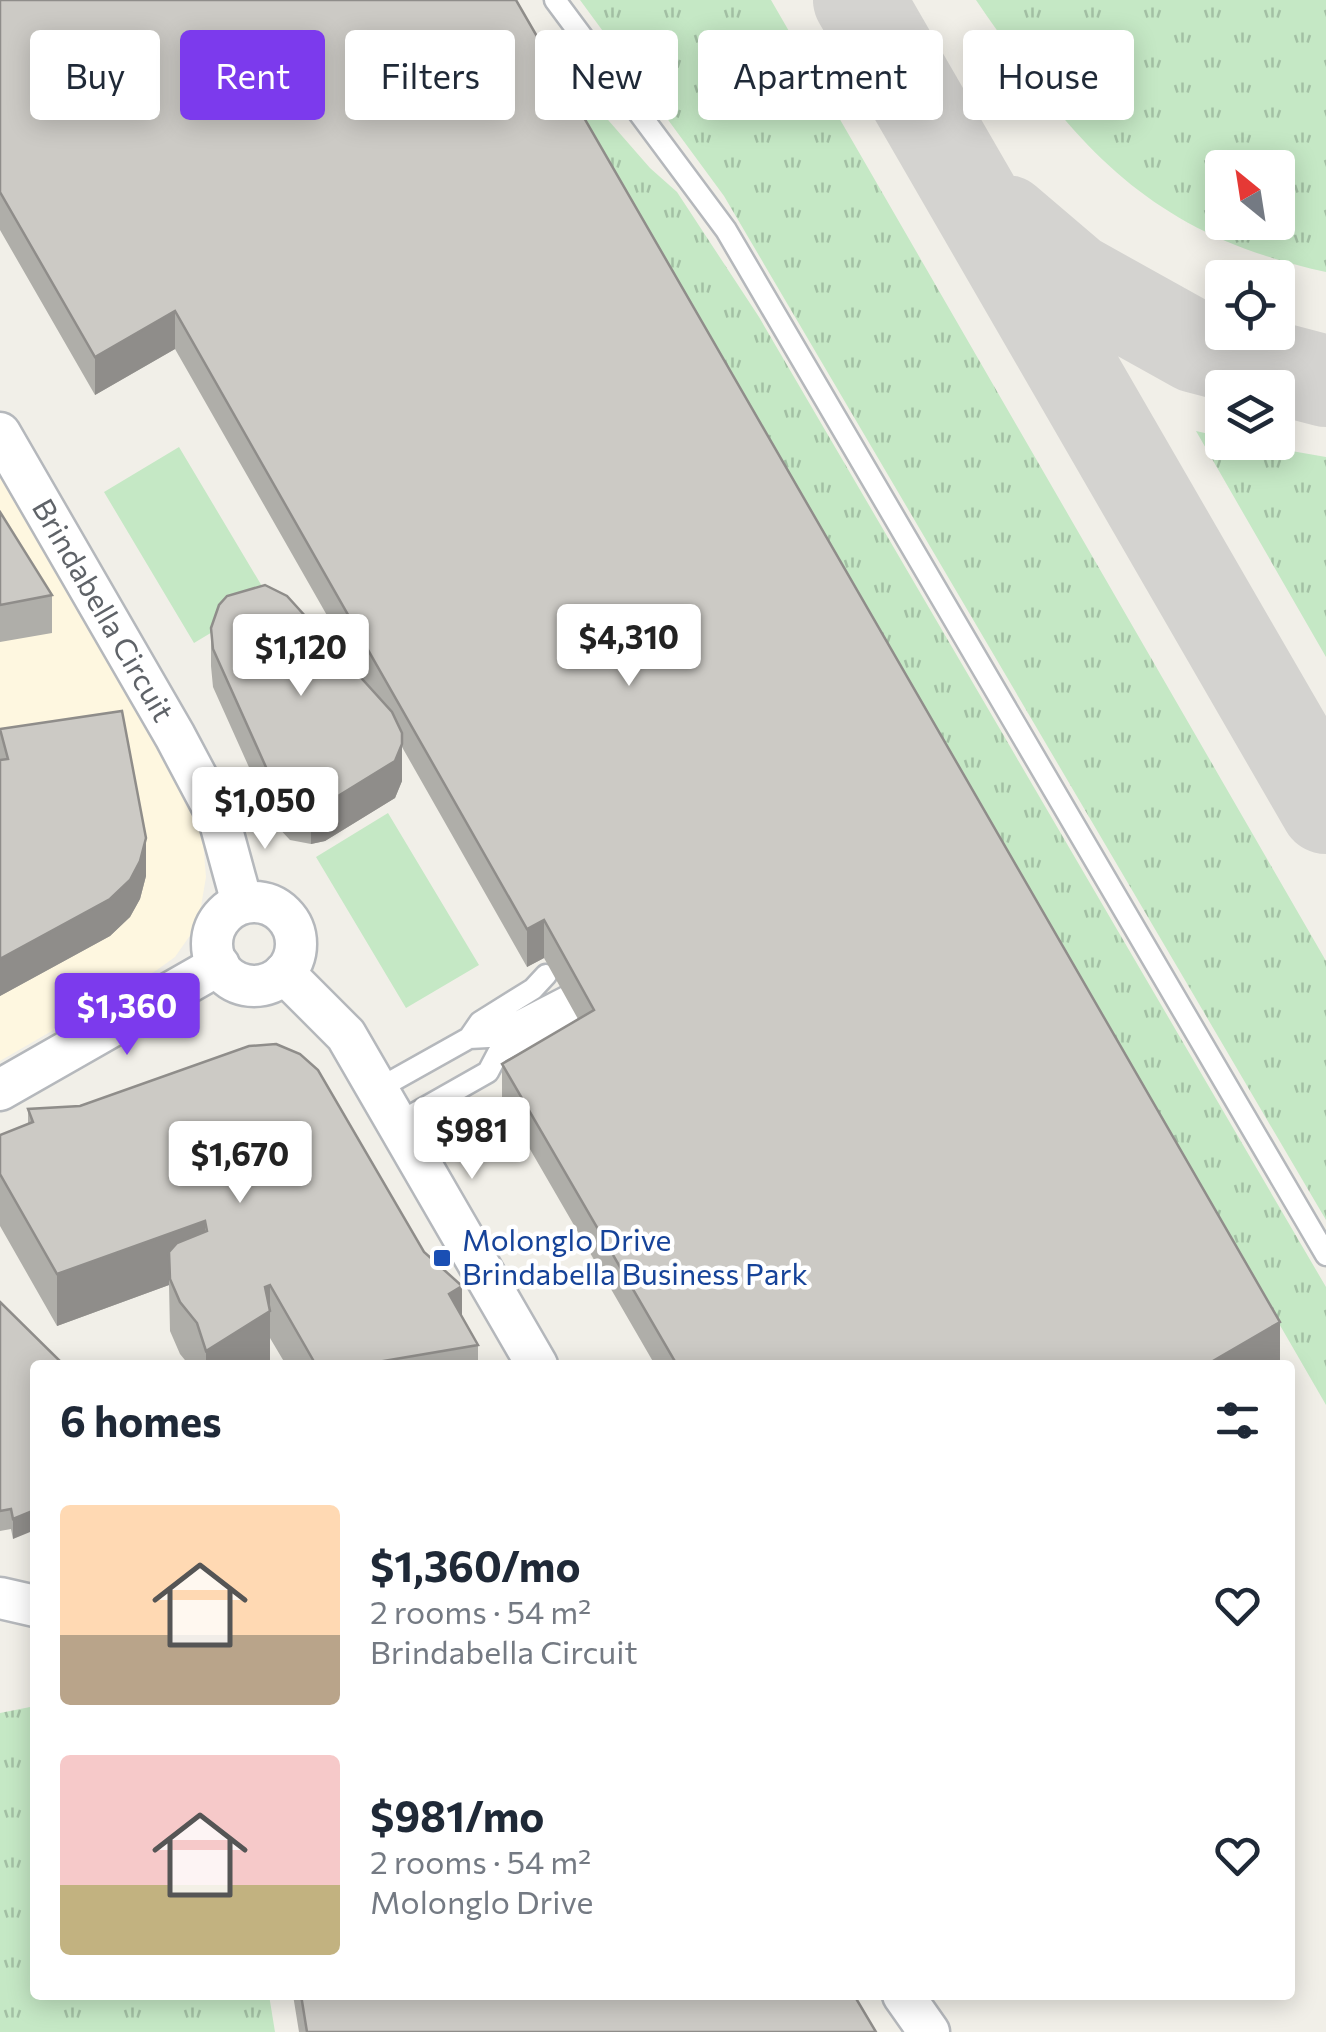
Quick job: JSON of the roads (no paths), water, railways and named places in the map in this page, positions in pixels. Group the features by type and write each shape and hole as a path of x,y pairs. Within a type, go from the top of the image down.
{"street":[{"name":"Brindabella Circuit","path":"0,433 175,736 219,820 242,903"},
{"path":"242,903 273,906 294,929 293,960 275,980 252,986 230,978 219,966 212,939 217,924 242,903"},
{"path":"0,1090 219,966"},
{"path":"284,973 346,1035 535,1360"},
{"path":"0,1598 30,1605"},
{"path":"907,2000 929,2032"}],"lane":[{"path":"554,0 726,230 1326,1255"},
{"path":"469,1038 488,1037 617,974 553,1024 498,1053 488,1072"},
{"path":"378,1089 469,1038 480,1022 533,989 546,975"},
{"path":"398,1124 488,1072 508,1070 562,1040"}],"place":[{"name":"Molonglo Drive Brindabella Business Park","path":"442,1258"}]}
